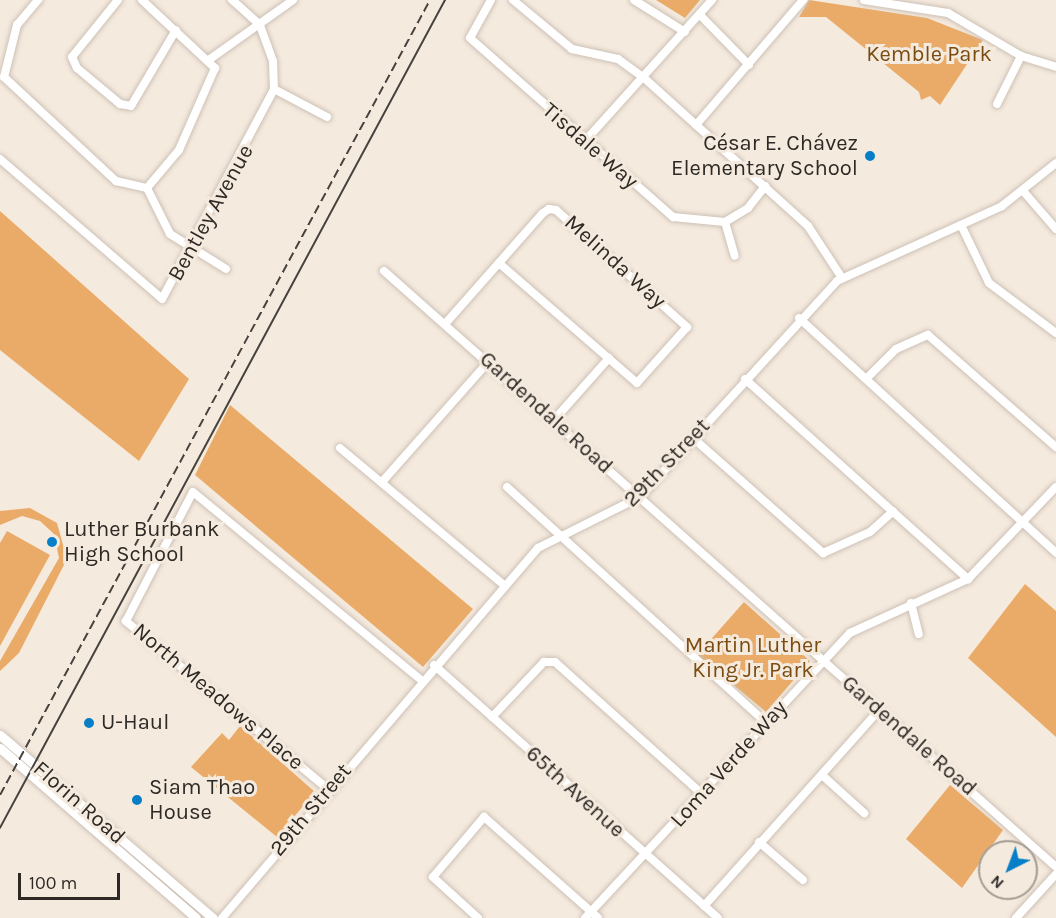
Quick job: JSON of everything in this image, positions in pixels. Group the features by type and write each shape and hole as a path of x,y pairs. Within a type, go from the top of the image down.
{"main road":[{"name":"Florin Road","path":"0,735 213,918"},
{"name":"Florin Road","path":"0,748 196,918"}],"street":[{"path":"38,0 17,25 2,77 110,176 126,186 147,188 167,170 213,82 210,59 142,0"},
{"path":"118,0 72,57 76,68 120,104 131,106 176,30"},
{"path":"232,0 260,25 273,61 274,89 327,117"},
{"path":"210,59 293,0"},
{"name":"Tisdale Way","path":"491,0 470,38 673,217 725,222"},
{"path":"513,0 572,49 618,59 643,77 817,235 842,278"},
{"path":"634,0 685,32"},
{"path":"585,141 712,0"},
{"path":"696,125 802,0"},
{"path":"864,0 948,13 1021,56 1056,67"},
{"path":"700,15 749,65"},
{"path":"997,104 1021,56"},
{"name":"Bentley Avenue","path":"0,159 162,299 274,89"},
{"name":"29th Street","path":"222,918 434,664 538,548 558,536 618,512 640,497 799,318 842,278 961,225 1024,192 1056,163"},
{"path":"735,256 725,222 748,208 765,186"},
{"path":"147,188 160,222 190,250 226,269"},
{"path":"1024,192 1056,229"},
{"name":"Melinda Way","path":"445,324 543,213 556,210 687,327 637,383 609,358"},
{"path":"961,225 989,283 1056,333"},
{"path":"499,263 609,358 554,420"},
{"name":"Gardendale Road","path":"384,271 1056,867"},
{"path":"799,318 1056,553"},
{"path":"866,379 896,349 928,334 1056,447"},
{"path":"381,482 488,362"},
{"path":"745,379 968,579"},
{"path":"693,438 823,554 870,532 893,511"},
{"path":"340,448 504,585"},
{"path":"507,487 558,536 765,722"},
{"name":"Loma Verde Way","path":"588,915 646,856 823,660 865,623 968,579 1056,487"},
{"name":"North Meadows Place","path":"328,789 126,621 193,492 421,680"},
{"path":"911,603 919,634"},
{"path":"492,717 544,662 555,662 702,794"},
{"name":"65th Avenue","path":"434,664 718,918"},
{"path":"704,906 879,710"},
{"path":"822,775 864,813"},
{"path":"478,918 433,878 484,817 588,915 598,918"},
{"path":"759,842 802,880"},
{"path":"1016,918 1056,874"}],"green space":[{"path":"656,0 700,0 685,18"},
{"name":"Kemble Park","path":"809,0 927,18 983,40 940,105 930,96 921,100 919,92 826,17 799,17"},
{"path":"0,211 189,379 139,461 0,350"},
{"path":"230,405 473,609 423,667 195,475"},
{"path":"30,508 57,523 67,559 19,653 0,671 0,661 59,558 54,534 40,521 22,516 0,525 0,511"},
{"path":"7,531 50,555 0,646 0,543"},
{"path":"1025,584 1056,611 1056,737 968,658"},
{"name":"Martin Luther King Jr. Park","path":"744,602 810,661 766,712 697,655"},
{"path":"240,726 315,792 277,837 191,767 222,733 229,740"},
{"path":"950,785 1003,830 996,840 978,840 978,865 962,888 906,839"}],"tram line":[{"path":"0,828 445,0"}],"railway":[{"path":"0,795 430,0"}],"place":[{"name":"César E. Chávez Elementary School","path":"870,156"},
{"name":"Luther Burbank High School","path":"52,542"},
{"name":"U-Haul","path":"89,723"},
{"name":"Siam Thao House","path":"137,800"}]}
